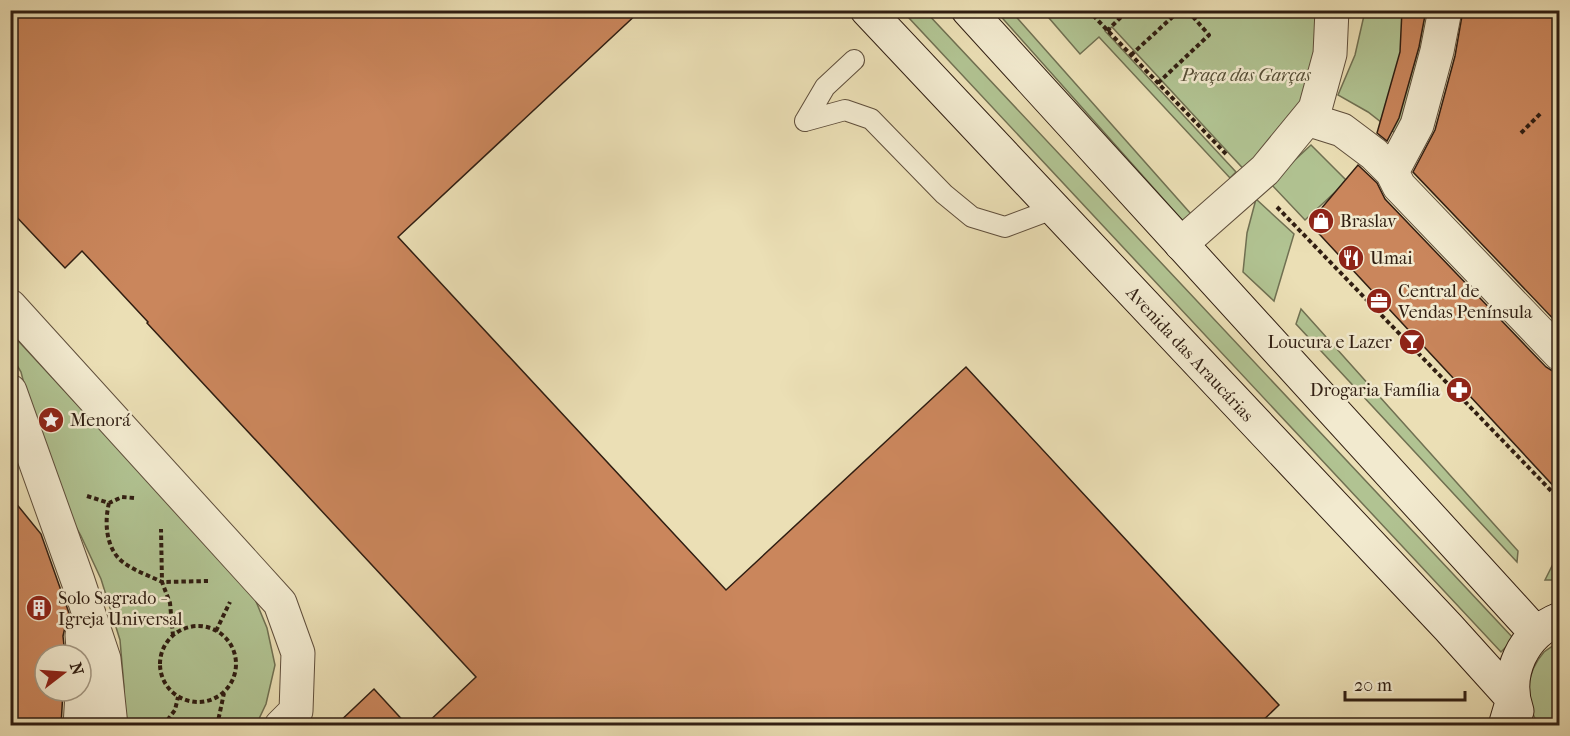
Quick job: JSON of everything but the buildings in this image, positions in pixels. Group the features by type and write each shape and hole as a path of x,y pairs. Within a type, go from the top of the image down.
{"street":[{"name":"Avenida das Araucárias","path":"867,10 1431,609 1514,717"},
{"path":"968,10 1181,244 1548,626 1521,651 1513,675 1514,717"},
{"path":"1181,244 1253,182 1316,109 1330,54 1332,10"},
{"path":"1324,75 1334,73 1341,68 1349,10"},
{"path":"1392,172 1417,125 1437,51 1445,10"},
{"path":"1307,119 1342,129 1374,154 1392,172 1399,186 1560,354"},
{"path":"10,306 280,603 298,653 296,711 281,726"},
{"path":"10,391 13,393 104,659 111,726"},
{"path":"78,581 84,662 80,726"}],"lane":[{"path":"854,60 825,87 805,121 845,110 871,119 944,194 972,217 1005,226 1053,209"}],"path":[{"path":"1088,10 1295,228 1560,500"},
{"path":"1107,31 1128,10"},
{"path":"1131,56 1180,10"},
{"path":"1158,84 1209,35 1187,10"},
{"path":"1521,133 1542,112"},
{"path":"137,498 122,497 109,503 106,515 106,529 112,549 123,563 162,582 209,580"},
{"path":"161,526 162,582 170,603 173,636"},
{"path":"216,631 231,602 229,595"},
{"path":"191,627 203,627 216,631 226,639 236,660 231,683 224,692 214,699 190,702 178,697 168,688 162,677 160,664 163,651 173,636 191,627"},
{"path":"218,726 224,692"},
{"path":"163,726 175,710 178,697"}],"green space":[{"name":"Praça das Garças","path":"1059,10 1325,11 1300,118 1251,177 1112,27 1105,31 1236,172 1230,178 1099,37 1080,54 1049,18"},
{"path":"906,11 925,11 1514,639 1501,652 909,18"},
{"path":"996,11 1011,11 1191,214 1183,221"},
{"path":"1365,11 1434,11 1408,121 1395,133 1368,112 1338,95 1355,55"},
{"path":"1311,145 1347,181 1305,220 1270,183"},
{"path":"1256,199 1294,234 1274,301 1243,272 1247,233"},
{"path":"1301,309 1518,551 1517,562 1296,324"},
{"path":"10,332 253,594 267,628 275,665 266,704 256,725 122,725 124,687 120,640 101,579 55,489 42,454 21,372 11,355"},
{"path":"1559,552 1559,580 1545,580"},
{"path":"1559,641 1559,725 1540,725 1530,708 1528,688 1530,679 1533,669 1544,652"}],"place":[{"name":"Braslav","path":"1321,221"},
{"name":"Umai","path":"1351,258"},
{"name":"Central de Vendas Península","path":"1379,301"},
{"name":"Loucura e Lazer","path":"1412,342"},
{"name":"Drogaria Família","path":"1459,390"},
{"name":"Menorá","path":"51,420"},
{"name":"Solo Sagrado - Igreja Universal","path":"39,608"}]}
